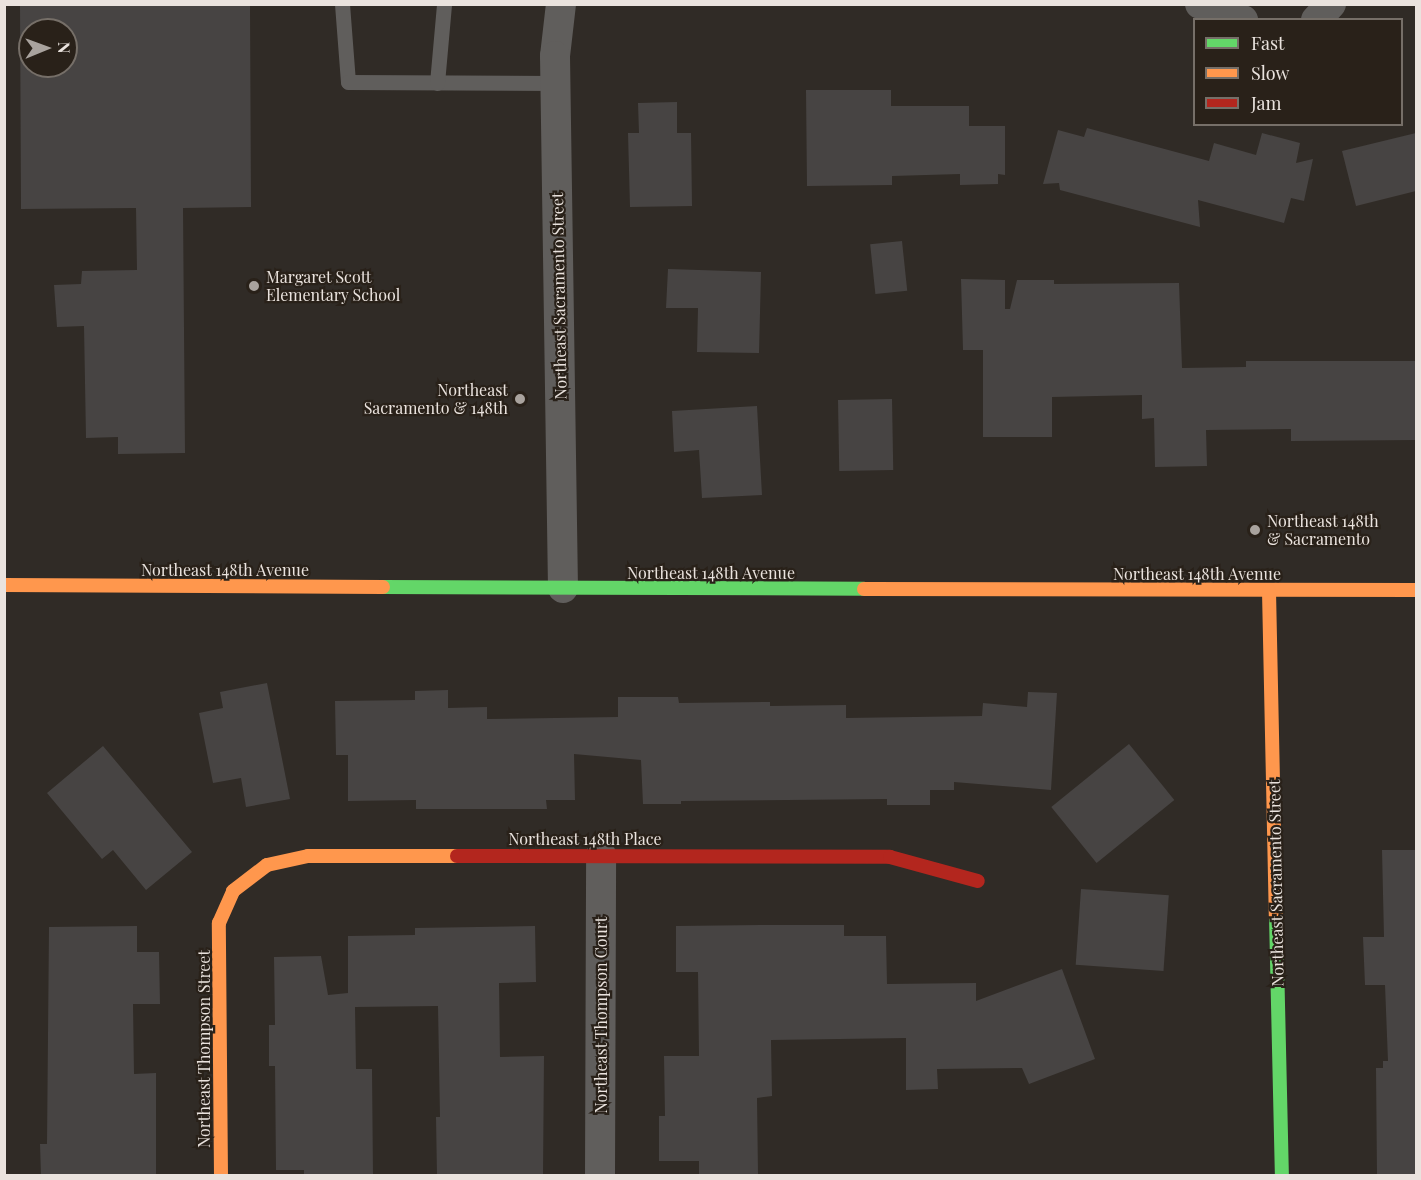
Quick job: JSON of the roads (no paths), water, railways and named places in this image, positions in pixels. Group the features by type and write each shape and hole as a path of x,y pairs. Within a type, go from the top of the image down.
{"street":[{"name":"Northeast Sacramento Street","path":"561,4 555,56 563,588"},
{"path":"1200,4 1238,18"},
{"path":"1318,18 1331,4"},
{"name":"Northeast 148th Avenue","path":"4,585 1416,590"},
{"name":"Northeast Sacramento Street","path":"1269,591 1282,1176"},
{"name":"Northeast Thompson Court","path":"600,1176 601,855"},
{"name":"Northeast 148th Place","path":"219,923 233,891 267,865 308,856 890,857 978,881"},
{"name":"Northeast Thompson Street","path":"219,923 221,1176"}],"lane":[{"path":"342,4 348,82 556,83"},
{"path":"437,83 444,4"}],"place":[{"name":"Margaret Scott Elementary School","path":"254,286"},
{"name":"Northeast Sacramento & 148th","path":"520,399"},
{"name":"Northeast 148th & Sacramento","path":"1255,530"}]}
